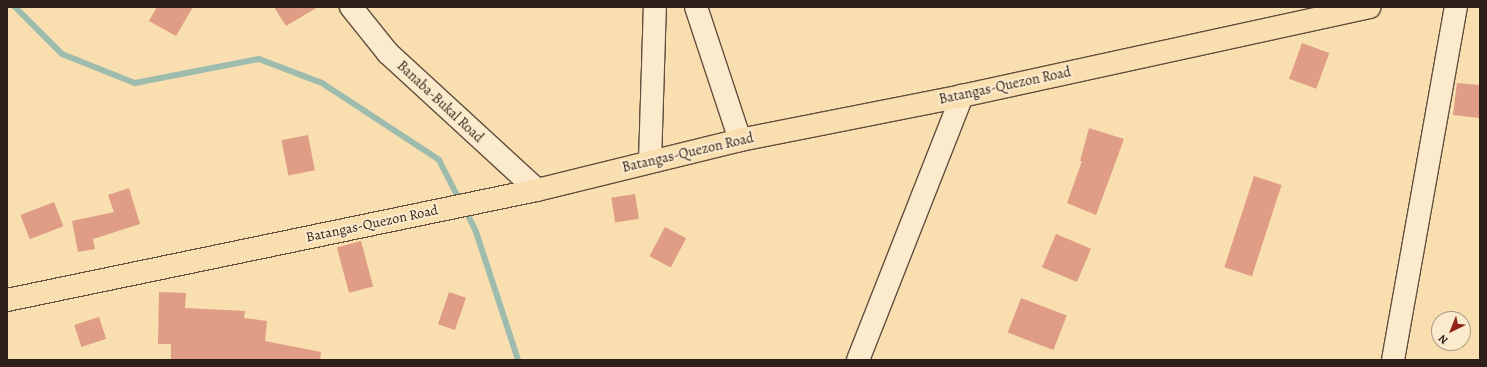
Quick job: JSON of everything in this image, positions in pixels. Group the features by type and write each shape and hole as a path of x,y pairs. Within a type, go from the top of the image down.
{"main road":[{"name":"Batangas-Quezon Road","path":"7,300 537,190 740,140 962,96 1369,7"}],"street":[{"name":"Banaba-Bukal Road","path":"351,7 388,54 537,190"},
{"path":"650,162 654,7"},
{"path":"696,7 740,140"},
{"path":"1393,360 1456,7"},
{"path":"858,360 962,96"}],"building":[{"path":"157,7 193,7 176,36 149,21"},
{"path":"274,7 318,7 286,26"},
{"path":"1302,43 1329,53 1316,89 1289,79"},
{"path":"1457,83 1480,85 1480,118 1453,115"},
{"path":"1089,128 1124,139 1096,215 1067,203 1082,161 1080,161"},
{"path":"308,135 315,170 288,175 281,140"},
{"path":"1254,176 1282,185 1252,276 1224,267"},
{"path":"129,188 140,224 93,239 95,249 78,252 72,221 114,212 108,195"},
{"path":"635,194 639,219 615,222 611,198"},
{"path":"54,202 63,226 30,239 20,215"},
{"path":"665,227 686,238 671,267 650,256"},
{"path":"1056,234 1091,249 1077,282 1042,267"},
{"path":"361,241 373,286 349,293 337,247"},
{"path":"159,292 186,293 185,308 245,311 244,318 267,321 265,341 321,352 320,360 171,360 171,344 158,344"},
{"path":"449,292 466,298 455,330 438,324"},
{"path":"1021,298 1067,316 1053,350 1008,333"},
{"path":"99,317 106,339 81,347 74,325"}],"waterway":[{"path":"15,7 62,54 135,83 259,59 322,83 439,160 460,201"},
{"path":"465,209 476,232 518,360"}]}
